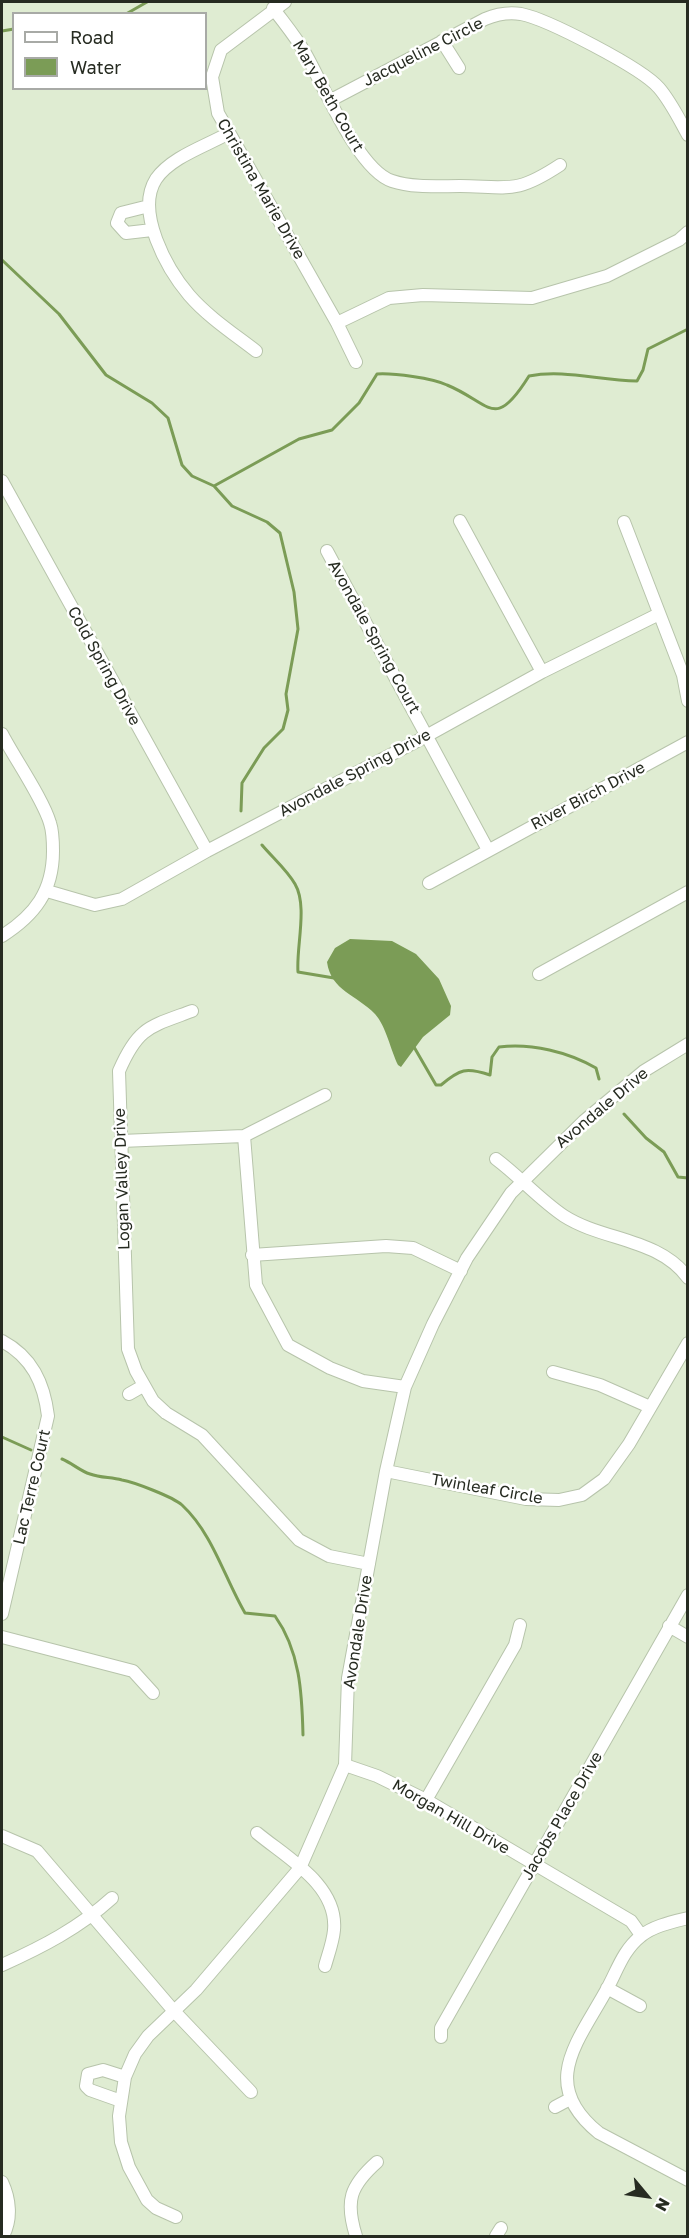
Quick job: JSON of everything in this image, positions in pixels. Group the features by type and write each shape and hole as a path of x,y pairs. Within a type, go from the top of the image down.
{"street":[{"name":"Christina Marie Drive","path":"285,2 273,8 221,50 212,77 218,113 337,323 356,362"},
{"name":"Mary Beth Court","path":"273,8 304,51 355,145 374,170 390,180 415,185 515,188 533,183 560,165"},
{"name":"Jacqueline Circle","path":"331,100 442,40 456,36 495,15 522,14 541,21 640,72 658,87 687,135"},
{"path":"442,40 459,68"},
{"path":"229,133 169,165 156,179 148,198 149,223 188,294 256,351"},
{"path":"149,206 121,213 117,223 126,233 152,230"},
{"path":"337,323 389,298 423,296 532,298 607,276 679,240 687,232"},
{"name":"Cold Spring Drive","path":"2,481 207,851"},
{"path":"460,521 542,672"},
{"path":"624,522 683,675 687,701"},
{"name":"Avondale Spring Court","path":"327,550 488,850"},
{"name":"Avondale Spring Drive","path":"47,891 86,904 107,904 135,892 207,851 542,672 659,614"},
{"path":"2,734 50,823 53,867 47,891 27,918 2,936"},
{"name":"River Birch Drive","path":"429,883 687,742"},
{"path":"539,974 687,892"},
{"name":"Logan Valley Drive","path":"192,1011 148,1028 131,1043 119,1071 128,1349 143,1386 166,1413 202,1435 299,1540 329,1556 369,1564"},
{"name":"Avondale Drive","path":"177,2217 156,2208 138,2187 121,2142 119,2116 125,2077 135,2054 148,2036 196,1990 300,1868 345,1765 348,1678 386,1470 405,1387 433,1324 467,1258 522,1179 584,1121 644,1071 687,1044"},
{"path":"121,1141 244,1136 325,1095"},
{"path":"244,1136 256,1285 288,1345 330,1368 363,1381 405,1387"},
{"path":"496,1159 564,1216 591,1230 625,1238 655,1252 682,1269 687,1278"},
{"path":"252,1255 386,1246 412,1248 461,1271"},
{"name":"Lac Terre Court","path":"2,1341 27,1359 38,1375 45,1395 48,1416 2,1614"},
{"name":"Twinleaf Circle","path":"386,1470 526,1498 559,1500 582,1495 604,1479 629,1444 687,1343"},
{"path":"553,1372 600,1385 650,1407"},
{"path":"129,1394 143,1386"},
{"name":"Jacobs Place Drive","path":"441,2037 441,2028 687,1595"},
{"path":"426,1800 515,1645 520,1625"},
{"path":"669,1626 687,1637"},
{"path":"2,1637 133,1671 153,1693"},
{"name":"Morgan Hill Drive","path":"345,1765 377,1776 426,1800 631,1921 641,1935"},
{"path":"257,1833 315,1880 331,1908 334,1931 325,1966"},
{"path":"2,1836 37,1851 173,2010 250,2092"},
{"path":"2,1965 52,1942 93,1915 112,1898"},
{"path":"687,1918 665,1924 641,1935 623,1956 608,1988 572,2048 566,2072 570,2099 577,2112 599,2133 687,2180"},
{"path":"608,1988 640,2006"},
{"path":"121,2101 90,2090 86,2086 86,2080 88,2074 103,2070 125,2077"},
{"path":"555,2107 570,2099"},
{"path":"356,2236 350,2207 352,2189 359,2177 376,2162"},
{"path":"2,2182 9,2211 3,2236"}],"water":[{"path":"350,939 392,941 416,954 439,979 451,1006 450,1015 423,1037 401,1067 398,1065 379,1019 339,986 329,972 327,962 335,948"}],"waterway":[{"path":"130,12 147,2"},
{"path":"2,31 12,29"},
{"path":"2,260 59,314 106,375 152,403 168,418 182,465 192,476 214,486 232,506 267,522 280,533 294,592 298,629 286,694 288,710 283,729 264,748 242,783 241,811"},
{"path":"214,486 299,439 332,430 359,403 377,374 393,374 440,382 483,405 499,408 508,404 529,376 556,374 637,381 643,370 648,349 688,329"},
{"path":"262,845 288,874 299,893 301,915 298,972 334,978"},
{"path":"414,1047 436,1085 441,1085 453,1076 469,1070 490,1075 492,1057 499,1047 511,1046 549,1050 574,1057 596,1068 599,1079"},
{"path":"624,1114 646,1138 664,1152 678,1177 688,1178"},
{"path":"2,1437 31,1450"},
{"path":"62,1459 90,1474 128,1481 162,1494 182,1505 193,1516 210,1542 245,1613 275,1616 283,1629 290,1643 298,1673 303,1735"}]}
